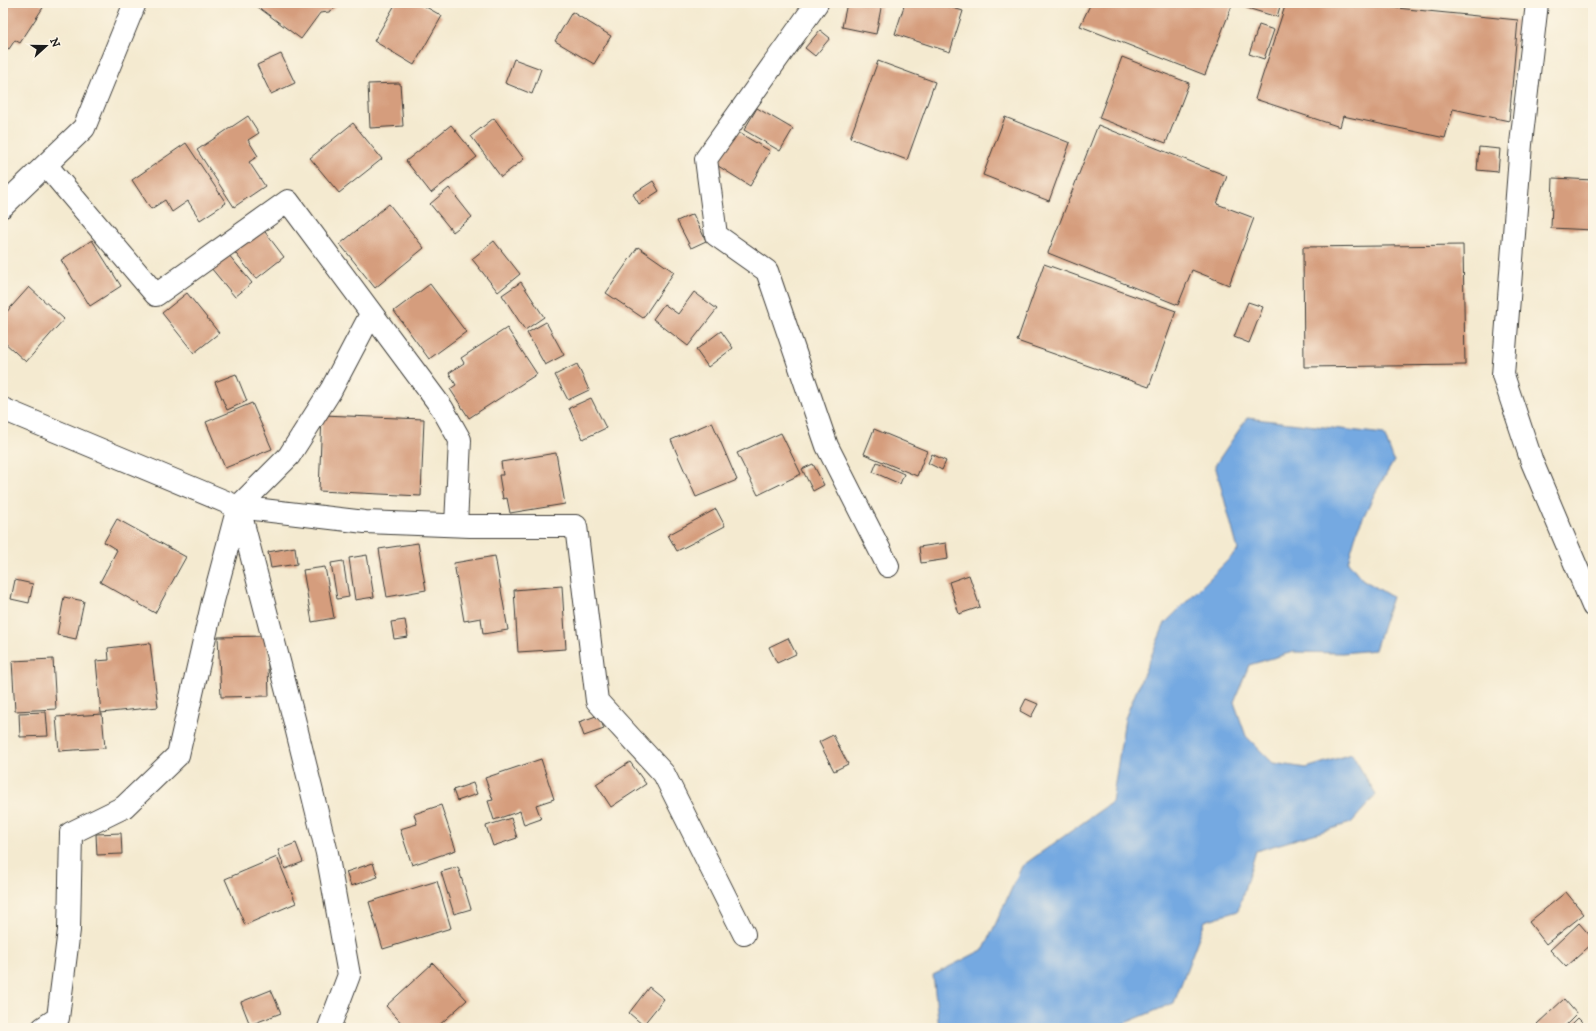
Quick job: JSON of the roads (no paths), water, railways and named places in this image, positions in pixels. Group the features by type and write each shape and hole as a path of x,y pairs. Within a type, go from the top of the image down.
{"street":[{"path":"3,206 84,128 135,3"},
{"path":"817,3 706,159 716,234 767,271 827,446 888,566"},
{"path":"1537,3 1521,144 1503,375 1532,462 1593,606"},
{"path":"46,165 156,295 288,201 442,408 460,440 456,525"},
{"path":"43,1028 58,1018 69,930 71,833 124,807 178,756 214,601 238,507 289,456 331,390 371,314"},
{"path":"3,408 238,507 365,522 456,525 576,526 597,701 664,774 744,934"},
{"path":"238,507 294,718 327,853 349,975 329,1028"}],"water":[{"path":"1247,418 1384,434 1394,461 1375,493 1358,528 1348,562 1362,579 1392,597 1375,650 1342,653 1293,652 1249,665 1234,702 1246,736 1273,763 1306,768 1352,754 1376,795 1351,823 1256,851 1238,911 1205,921 1174,1003 1113,1028 939,1028 933,975 984,949 1022,866 1112,802 1125,718 1165,623 1238,550 1215,465"}]}
